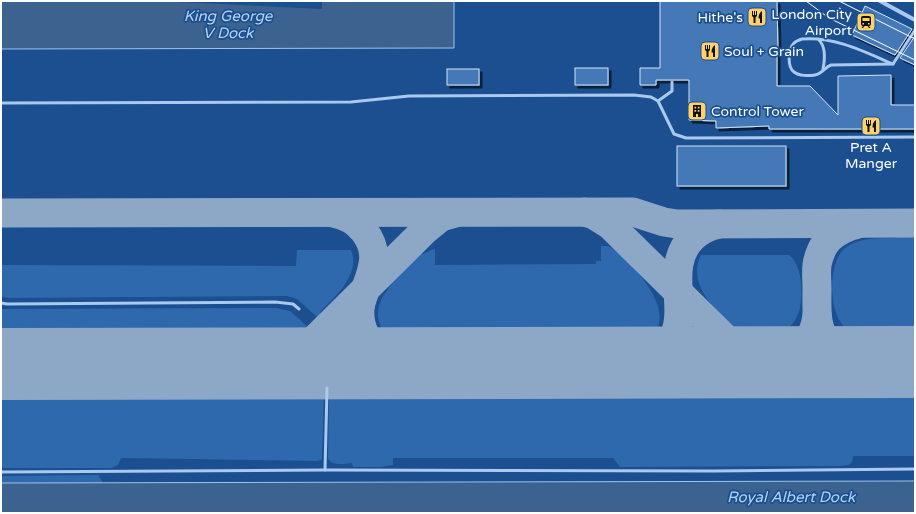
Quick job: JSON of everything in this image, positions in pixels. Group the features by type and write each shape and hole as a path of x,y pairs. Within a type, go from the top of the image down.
{"street":[{"path":"880,1 915,20"}],"lane":[{"path":"893,64 915,30"},
{"path":"798,40 819,40 857,48 893,64 831,65 816,75 799,75 790,67 790,50 792,44 798,40"},
{"path":"819,40 822,42 824,50 823,71"},
{"path":"658,101 672,91 672,82"},
{"path":"1,103 351,102 409,96 642,96 651,97 658,101 674,134 686,138 915,137"},
{"path":"1,302 7,304 276,302 292,304 299,308"},
{"path":"325,470 326,388"},
{"path":"1,472 325,470 714,471 915,469"}],"path":[{"path":"836,13 840,15 843,10 839,8"}],"shaded area":[{"path":"896,235 915,235 915,333 872,334 851,332 843,326 834,305 832,280 834,268 838,258 843,250 861,240 896,238"},
{"path":"601,246 611,247 616,251 644,280 651,291 657,303 660,314 659,325 653,334 384,335 378,317 382,299 393,282 421,254 435,249 435,265 596,264 596,261 601,261"},
{"path":"297,250 351,250 353,259 350,276 339,292 317,317 297,299 287,296 8,298 1,296 1,265 296,266"},
{"path":"701,255 789,255 797,266 801,283 800,308 794,322 783,334 743,334 716,310 701,289 697,267"},
{"path":"277,308 290,311 308,327 300,336 1,336 1,309"},
{"path":"915,391 915,456 853,456 850,464 840,466 620,467 613,458 393,458 393,465 381,467 353,467 352,463 335,464 328,459 329,393"},
{"path":"1,393 324,393 322,458 321,460 317,461 121,458 118,465 112,468 1,468"},
{"path":"98,475 103,483 1,483 1,476"}],"water":[{"name":"King George V Dock","path":"1,1 454,1 454,48 1,49"},
{"name":"Royal Albert Dock","path":"915,481 915,513 1,513 1,483"}],"pier":[{"path":"157,1 322,1 322,9"}],"building":[{"path":"660,1 777,1 777,86 810,86 838,115 838,76 891,75 891,105 915,105 915,129 769,129 769,126 716,128 716,121 689,120 689,80 656,80 656,85 640,85 640,68 660,68"},
{"name":"London City Airport","path":"865,6 912,29 895,55 852,35"},
{"path":"915,36 915,65 900,58"},
{"path":"575,68 608,68 608,85 575,85"},
{"path":"447,69 479,69 479,85 447,85"},
{"path":"677,146 786,146 786,186 677,186"}],"taxiway":[{"path":"585,212 594,215 610,225 737,350 746,356 762,362"},
{"path":"1,213 633,212 664,222 677,224 915,223"},
{"path":"333,213 342,215 354,221 364,231 370,240 373,250 373,267 361,303 360,311 360,320 365,335 375,349 382,354 394,360 407,363"},
{"path":"270,363 287,359 302,352 425,230 441,217 455,213"},
{"path":"632,363 657,354 671,341 678,325 678,271 682,254 695,235 704,229 719,224"},
{"path":"858,224 834,234 826,242 818,258 817,310 820,330 827,343 838,353 861,362"},
{"path":"772,362 796,351 808,341 815,325 817,315"}],"runway":[{"path":"1,364 915,362"}],"tram line":[{"path":"806,1 829,18 915,60"},
{"path":"839,1 915,39"}],"place":[{"name":"Hithe's","path":"757,17"},
{"name":"London City Airport","path":"866,22"},
{"name":"Soul + Grain","path":"710,51"},
{"name":"Control Tower","path":"697,111"},
{"name":"Pret A Manger","path":"871,126"}]}
